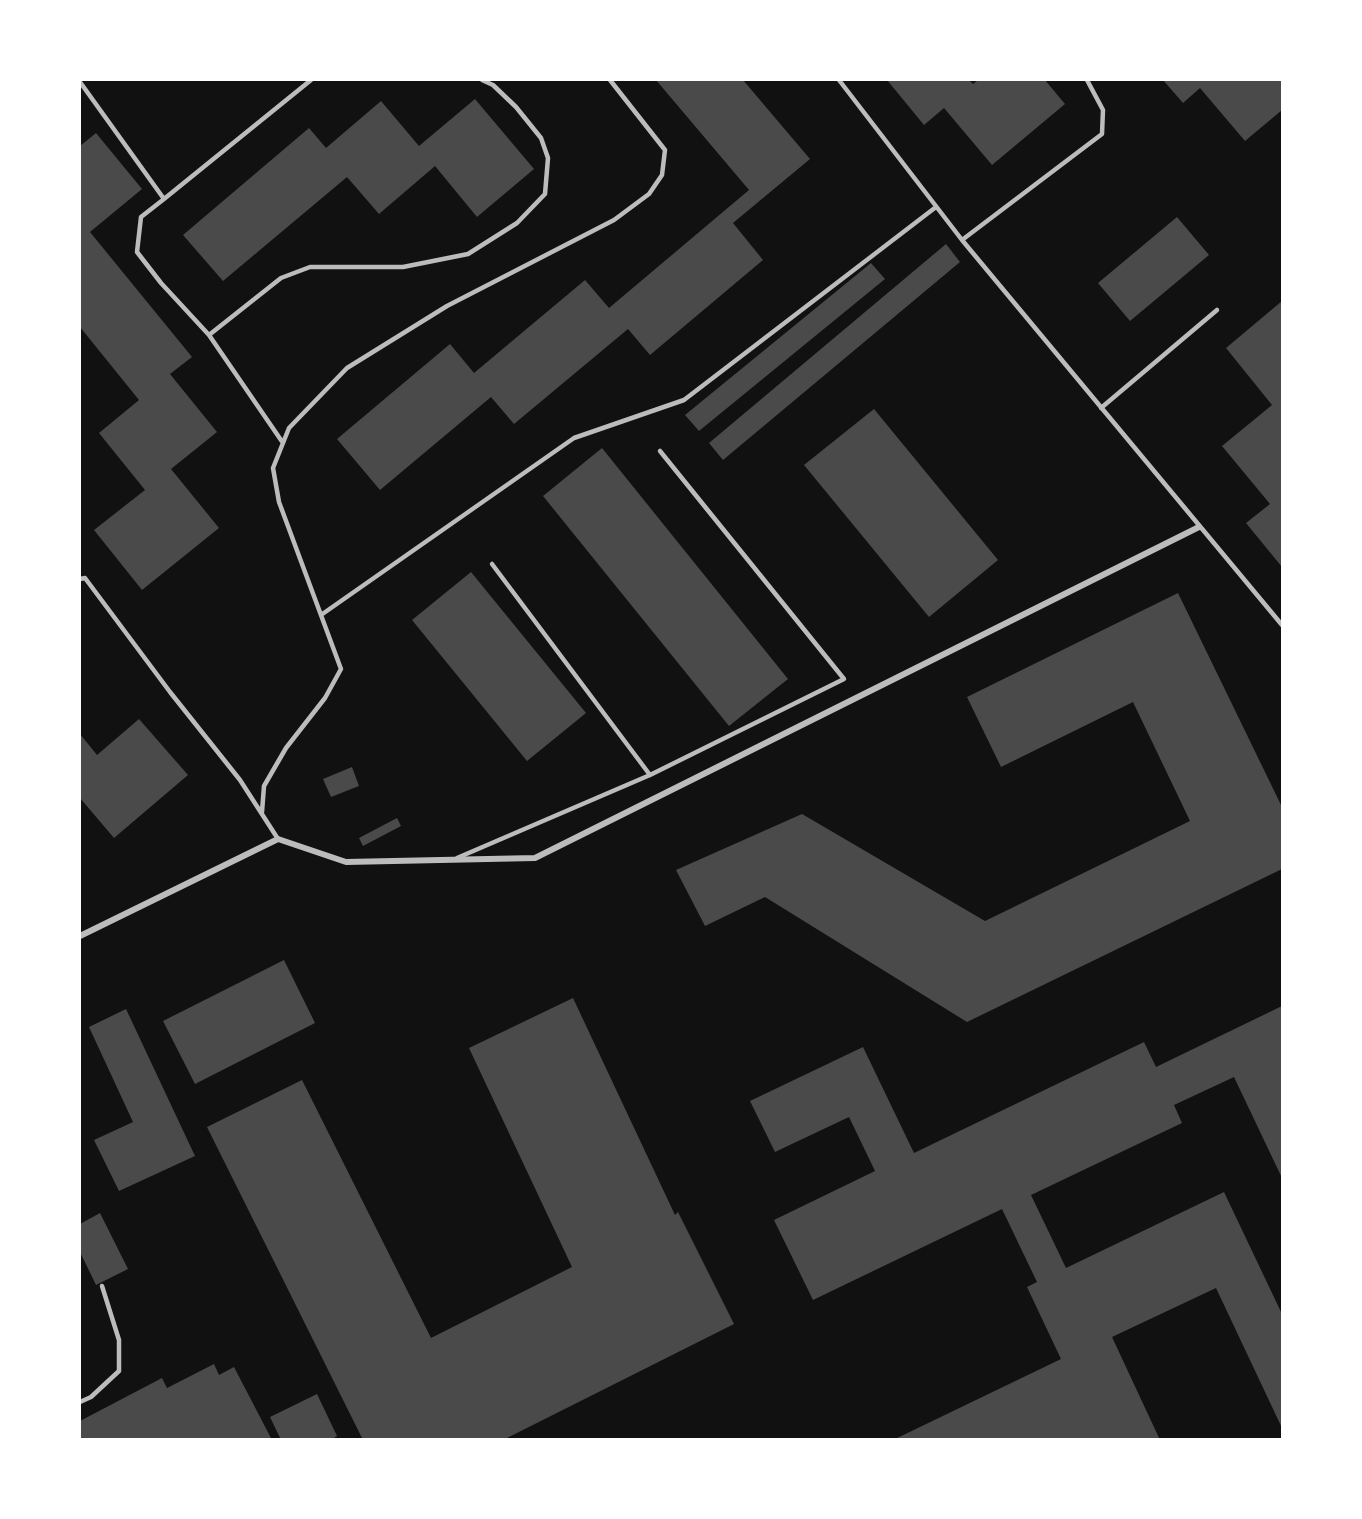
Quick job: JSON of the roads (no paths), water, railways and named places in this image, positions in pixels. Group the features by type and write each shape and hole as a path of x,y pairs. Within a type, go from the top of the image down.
{"street":[{"path":"80,936 278,839 346,862 535,858 1199,527"}],"lane":[{"path":"283,444 208,335 161,283 137,252 141,217 310,80"},
{"path":"208,335 281,278 310,267 403,267 468,254 517,223 545,194 548,158 541,138 516,107 493,85 482,80"},
{"path":"262,812 264,786 286,748 334,684 341,669 279,502 273,468 289,428 347,368 447,306 614,220 649,194 662,175 665,150 610,80"},
{"path":"839,80 962,240 1282,625"},
{"path":"962,240 1102,134 1103,110 1087,80"},
{"path":"80,82 164,199"},
{"path":"321,615 574,438 684,400 936,207"},
{"path":"1101,408 1217,310"},
{"path":"457,858 650,775 844,679 660,451"},
{"path":"492,564 650,775"},
{"path":"80,579 85,578 170,692 240,780 278,839"},
{"path":"80,1402 91,1397 119,1371 119,1340 102,1286"}]}
